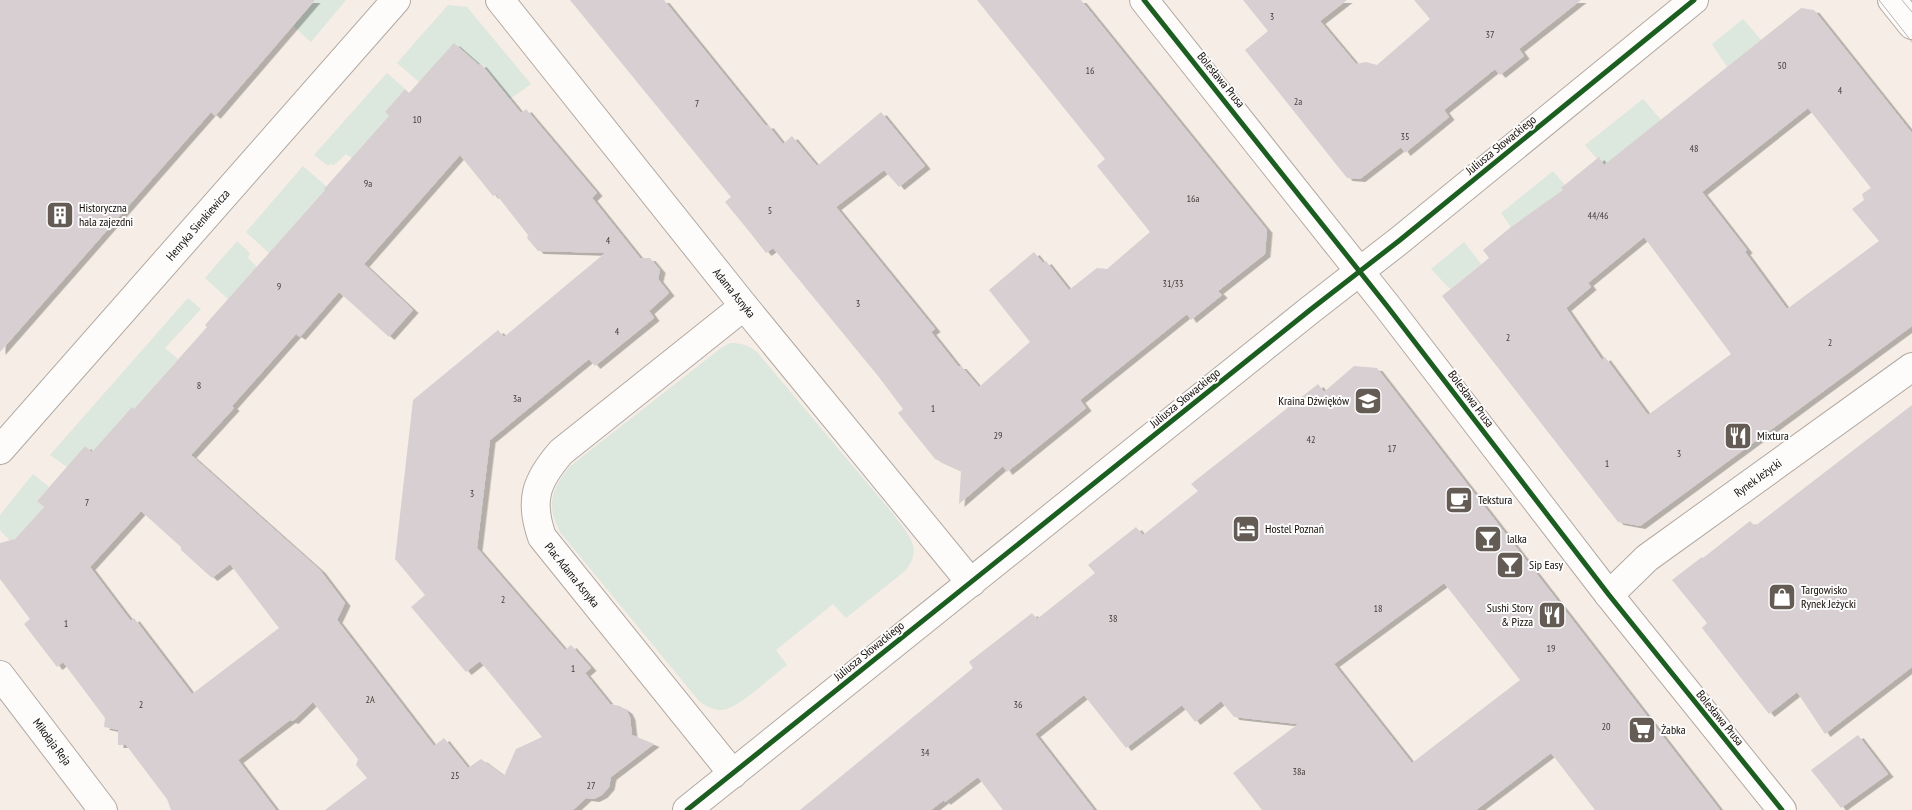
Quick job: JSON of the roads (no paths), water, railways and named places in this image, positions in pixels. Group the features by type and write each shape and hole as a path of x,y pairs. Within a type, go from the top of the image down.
{"street":[{"name":"Henryka Sienkiewicza","path":"0,450 396,0"},
{"name":"Adama Asnyka","path":"500,0 744,306 971,583"},
{"name":"Bolesława Prusa","path":"1144,0 1360,272 1609,595 1782,810"},
{"name":"Juliusza Słowackiego","path":"687,810 1302,316 1360,272 1694,0"},
{"path":"1892,0 1912,25"},
{"name":"Plac Adama Asnyka","path":"733,774 542,537 535,518 536,496 545,471 561,452 744,306"},
{"name":"Rynek Jeżycki","path":"1609,595 1647,558 1912,367"},
{"name":"Mikołaja Reja","path":"0,675 103,810"}],"tram line":[{"path":"1879,0 1912,42"},
{"path":"1902,0 1912,12"}],"place":[{"name":"Historyczna hala zajezdni","path":"60,215"},
{"name":"Kraina Dźwięków","path":"1368,401"},
{"name":"Mixtura","path":"1738,436"},
{"name":"Tekstura","path":"1459,500"},
{"name":"Hostel Poznań","path":"1246,529"},
{"name":"lalka","path":"1488,539"},
{"name":"Sip Easy","path":"1510,565"},
{"name":"Targowisko Rynek Jeżycki","path":"1782,597"},
{"name":"Sushi Story & Pizza","path":"1552,615"},
{"name":"Żabka","path":"1642,730"}]}
